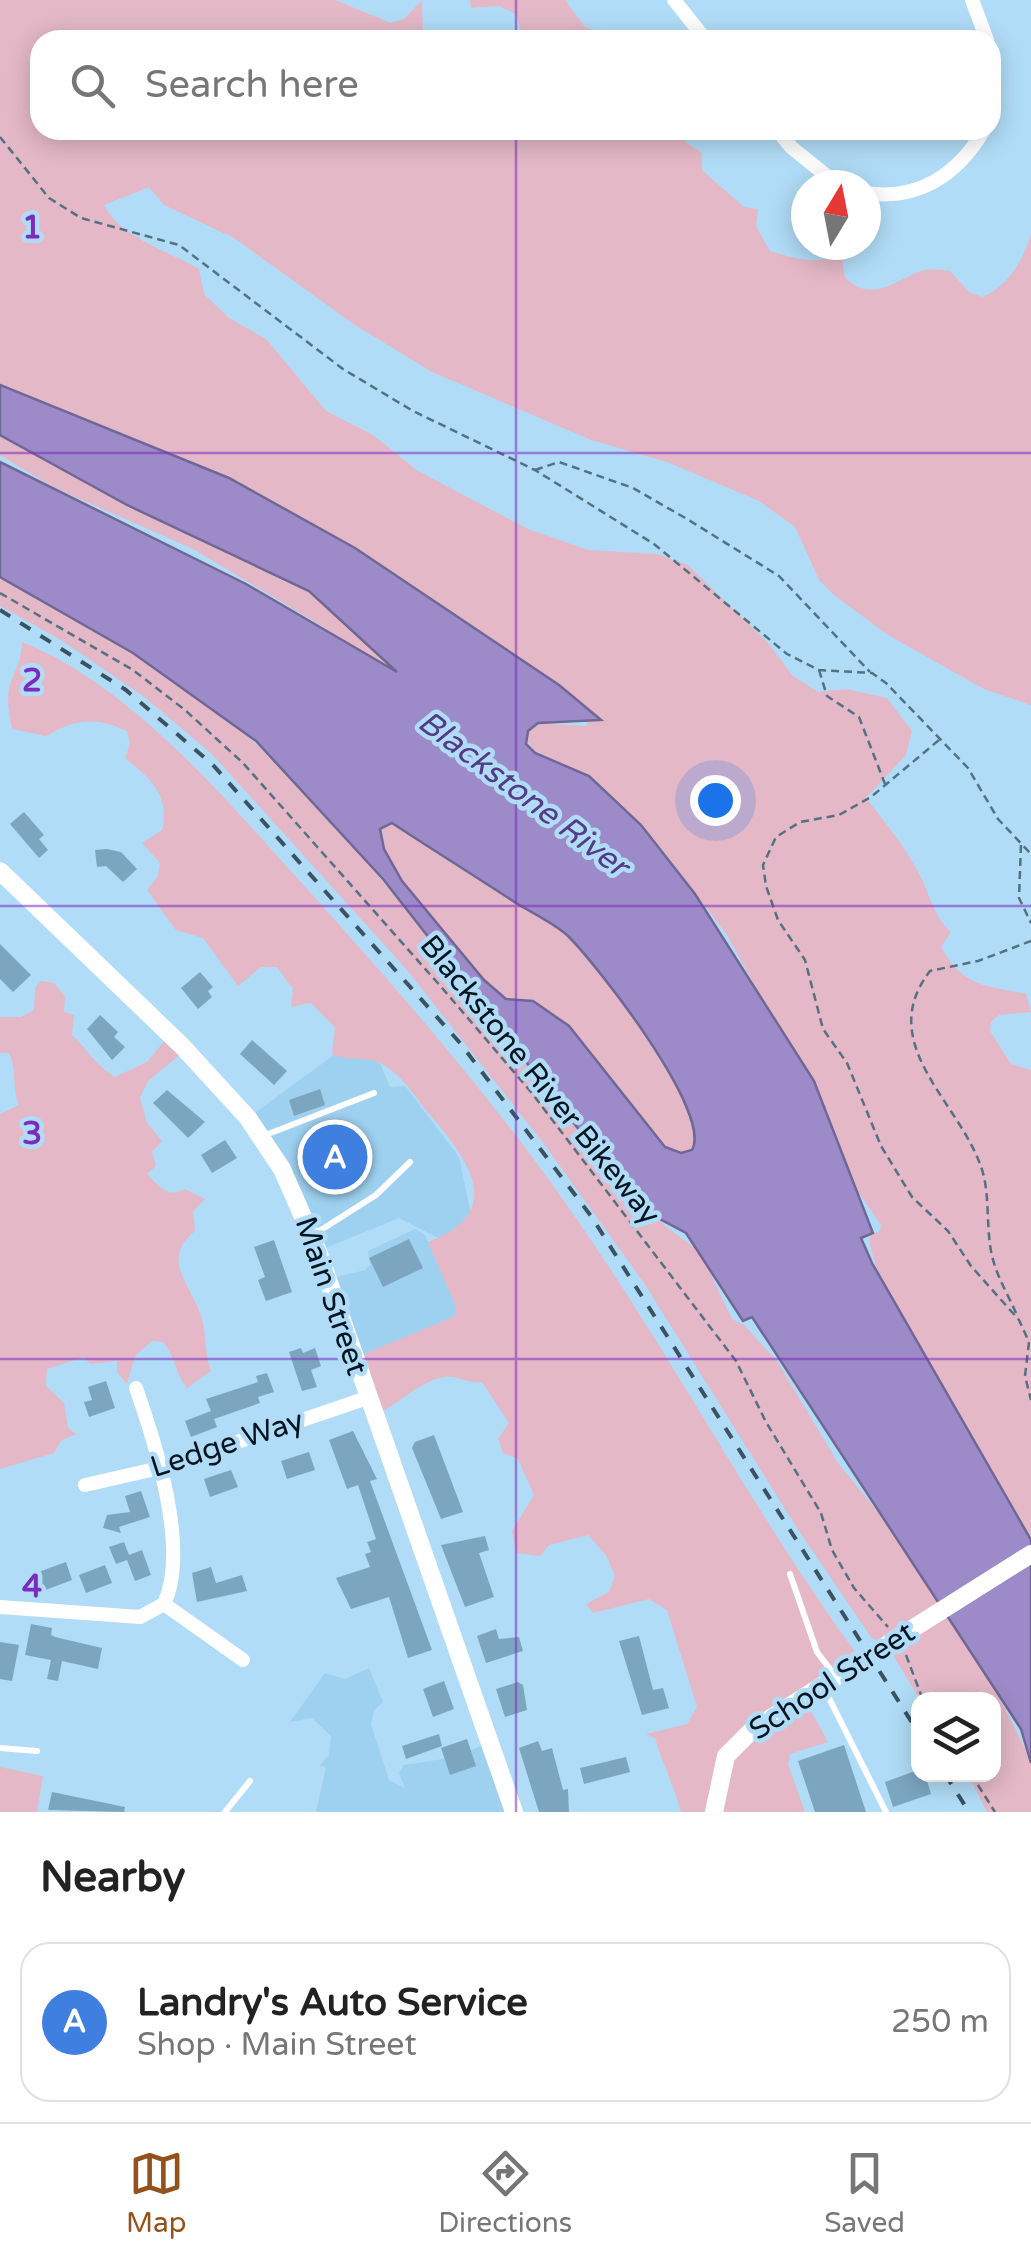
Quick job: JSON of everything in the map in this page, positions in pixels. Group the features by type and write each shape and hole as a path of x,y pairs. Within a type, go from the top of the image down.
{"street":[{"path":"674,0 698,30"},
{"path":"972,0 983,30"},
{"path":"785,140 819,170"},
{"path":"881,193 900,194 934,185 966,156 977,140"},
{"name":"Main Street","path":"0,871 182,1046 262,1136 312,1236 514,1812"},
{"path":"0,1607 140,1617 164,1604 170,1587 170,1544 164,1467 136,1388"},
{"name":"Ledge Way","path":"85,1485 164,1467 367,1398"},
{"name":"School Street","path":"714,1812 726,1756 756,1728 1031,1554"},
{"path":"164,1604 243,1660"}],"lane":[{"path":"262,1136 374,1093"},
{"path":"312,1236 376,1194 410,1162"},
{"path":"790,1574 817,1652 823,1686 886,1812"},
{"path":"0,1748 38,1751"},
{"path":"225,1812 250,1782"}],"path":[{"path":"0,138 49,198 81,218 179,244 343,369 413,411 535,470 654,544 745,624 787,654 819,670 872,673"},
{"path":"535,470 559,462 633,488 779,576 968,768 998,819 1031,854"},
{"name":"Blackstone River Bikeway","path":"0,592 133,670 185,710 243,763 532,1092 736,1360 766,1422 821,1513 832,1550 854,1588 914,1666 921,1692"},
{"path":"819,670 827,696 860,717 885,785"},
{"path":"940,740 885,785 839,815 800,822 776,838 764,865 766,886 778,920 805,960 824,1029 846,1063 881,1146 912,1196 948,1231 971,1266 1031,1334"},
{"path":"1021,844 1019,898 1031,923"},
{"path":"1031,940 978,962 930,971 916,990 909,1019 918,1055 981,1165 993,1263 1029,1342 1025,1376 1031,1400"},
{"path":"976,1782 996,1812"}],"shaded area":[{"path":"0,0 335,0 391,23 404,19 422,0 423,30 30,30 30,140 683,140 702,153 702,170 744,207 758,209 756,226 770,251 791,256 791,260 842,260 845,278 866,289 886,287 915,273 938,269 950,271 969,292 982,297 1014,271 1031,233 1031,705 984,689 888,635 834,595 819,580 795,527 759,501 667,462 591,440 432,372 355,325 234,238 164,205 149,187 104,205 132,234 199,269 204,294 229,318 266,339 326,411 373,435 418,471 528,529 588,550 657,554 688,565 768,643 793,676 818,692 846,689 887,698 912,731 906,755 866,798 906,851 940,919 951,932 941,947 949,960 976,982 1026,994 1031,1012 999,1015 991,1022 990,1031 1011,1064 1031,1070 1031,1551 898,1322 870,1245 870,1236 880,1231 881,1225 830,1151 778,1028 727,935 666,855 626,819 533,753 524,731 535,723 587,726 589,719 173,454 0,385"},
{"path":"470,0 565,0 585,27 594,30 521,30 516,14 499,6 471,8"},
{"path":"0,429 298,581 391,663 392,669 372,664 325,628 193,549 53,487 0,455"},
{"path":"0,579 15,583 190,685 315,797 387,887 398,889 363,809 389,813 565,928 646,1032 690,1108 700,1151 691,1161 665,1147 617,1092 443,946 444,959 460,988 664,1225 700,1252 732,1319 745,1326 777,1361 838,1463 899,1538 981,1662 996,1692 916,1692 890,1651 871,1637 795,1525 644,1283 544,1144 407,970 212,754 143,696 61,640 0,606"},
{"path":"22,642 59,659 129,707 225,798 473,1081 578,1221 787,1552 861,1660 806,1702 828,1742 790,1754 788,1764 805,1812 681,1812 655,1738 646,1734 687,1724 697,1707 667,1610 649,1599 593,1613 586,1604 609,1592 615,1576 606,1555 588,1535 549,1545 540,1556 516,1553 512,1531 534,1495 518,1459 503,1453 498,1439 509,1423 482,1382 449,1377 434,1380 374,1415 352,1359 455,1316 455,1304 428,1242 453,1229 468,1215 474,1199 466,1164 390,1069 371,1060 332,1054 335,1027 311,1003 291,1007 293,989 277,967 261,967 238,986 203,938 176,930 147,890 158,876 160,863 142,843 162,830 163,807 150,781 125,758 130,744 127,731 107,723 87,722 46,736 12,729 9,687"},
{"path":"41,981 54,983 65,997 64,1012 74,1015 72,1035 115,1077 147,1062 167,1038 182,1053 148,1081 140,1098 147,1123 162,1141 152,1152 156,1166 147,1174 168,1192 185,1189 205,1199 193,1211 195,1231 185,1241 179,1261 201,1316 211,1371 187,1388 163,1342 152,1341 135,1356 127,1384 117,1372 117,1361 90,1364 84,1357 47,1369 46,1386 64,1403 68,1428 76,1434 61,1441 54,1453 0,1469 0,1114 19,1105 12,1060 9,1053 0,1053 0,1017 21,1017 34,1010 35,988"},
{"path":"353,1041 381,1065 390,1087 405,1086 459,1157 472,1219 454,1246 399,1218 318,1251 248,1118"},
{"path":"415,1229 425,1235 455,1304 455,1317 352,1359 329,1279 365,1270 370,1265 368,1251"},
{"path":"369,1668 383,1702 374,1710 371,1724 389,1780 405,1788 399,1773 404,1765 456,1757 487,1743 513,1812 316,1812 326,1768 320,1765 329,1755 331,1736 312,1718 290,1722 325,1673 345,1679"},
{"path":"1001,1701 1031,1760 1031,1812 987,1812 972,1782 1001,1782"},
{"path":"0,1767 43,1776 37,1812 0,1812"}],"water":[{"name":"Blackstone River","path":"0,385 229,478 355,548 559,685 601,720 538,723 528,731 526,744 535,753 589,776 641,825 695,894 814,1081 873,1233 861,1238 872,1263 1031,1540 1031,1763 1021,1729 1001,1698 1001,1692 997,1692 752,1317 743,1321 686,1233 641,1209 383,879 256,741 133,653 0,577 0,462 246,584 397,672 309,591 127,505 0,435","holes":["392,823 568,936 626,1007 686,1105 694,1131 692,1150 681,1153 665,1147 569,1026 533,1001 506,999 484,980 402,881 384,849 380,829"]}],"building":[{"path":"24,812 44,835 39,839 48,850 39,858 10,824"},
{"path":"95,850 121,852 137,869 123,882 106,866 97,867"},
{"path":"0,944 31,975 13,992 0,979"},
{"path":"200,972 213,987 208,991 212,997 198,1009 181,988"},
{"path":"100,1015 118,1032 114,1037 125,1047 112,1060 87,1029"},
{"path":"252,1040 287,1071 274,1085 240,1054"},
{"path":"320,1089 325,1105 294,1116 289,1100"},
{"path":"167,1090 205,1122 188,1138 153,1103"},
{"path":"225,1140 237,1158 212,1173 201,1155"},
{"path":"358,1141 360,1145 366,1143 368,1160 346,1170 351,1180 332,1188 317,1154"},
{"path":"409,1239 423,1268 383,1287 369,1258"},
{"path":"274,1240 292,1292 266,1301 258,1280 265,1277 254,1247"},
{"path":"301,1348 303,1353 315,1348 321,1366 311,1370 317,1387 302,1391 289,1352"},
{"path":"267,1373 274,1392 258,1397 260,1403 214,1419 217,1427 191,1437 185,1421 211,1411 206,1399 258,1382 256,1376"},
{"path":"106,1381 115,1408 89,1417 84,1402 92,1400 88,1387"},
{"path":"353,1431 377,1479 370,1481 432,1650 408,1658 389,1597 351,1609 336,1578 370,1567 365,1554 371,1552 367,1542 376,1539 358,1485 347,1489 329,1440"},
{"path":"434,1435 463,1512 441,1519 412,1448 415,1442"},
{"path":"309,1452 315,1470 287,1479 281,1461"},
{"path":"231,1470 238,1487 210,1497 204,1479"},
{"path":"141,1491 150,1517 119,1527 121,1533 103,1528 107,1515 130,1512 125,1496"},
{"path":"485,1536 489,1550 479,1553 494,1597 465,1607 441,1545"},
{"path":"124,1542 129,1555 142,1550 151,1575 135,1581 127,1560 116,1564 109,1547"},
{"path":"66,1562 72,1580 40,1592 33,1574"},
{"path":"105,1565 112,1583 86,1593 79,1575"},
{"path":"211,1567 216,1583 242,1575 247,1591 197,1602 192,1573"},
{"path":"31,1624 52,1628 51,1635 55,1637 102,1648 98,1669 62,1661 58,1681 47,1679 51,1660 25,1655"},
{"path":"496,1629 499,1639 519,1637 523,1651 486,1663 477,1636"},
{"path":"639,1636 653,1690 663,1688 669,1708 642,1715 619,1641"},
{"path":"0,1642 19,1645 12,1681 0,1679"},
{"path":"444,1681 454,1709 433,1717 423,1689"},
{"path":"518,1682 523,1685 527,1710 505,1717 496,1689"},
{"path":"439,1734 442,1746 406,1759 402,1746"},
{"path":"467,1739 476,1766 450,1775 441,1748"},
{"path":"538,1741 542,1751 552,1748 563,1790 568,1789 569,1812 539,1812 519,1748"},
{"path":"844,1745 866,1812 815,1812 798,1761"},
{"path":"626,1757 630,1772 584,1784 580,1768"},
{"path":"911,1773 911,1782 927,1782 931,1794 893,1807 885,1782"},
{"path":"52,1792 125,1807 124,1812 48,1810"}],"railway":[{"path":"0,610 126,690 213,765 460,1043 591,1216 911,1721"},
{"path":"950,1782 969,1812"}],"place":[{"name":"Landry's Auto Service","path":"335,1157"}]}
